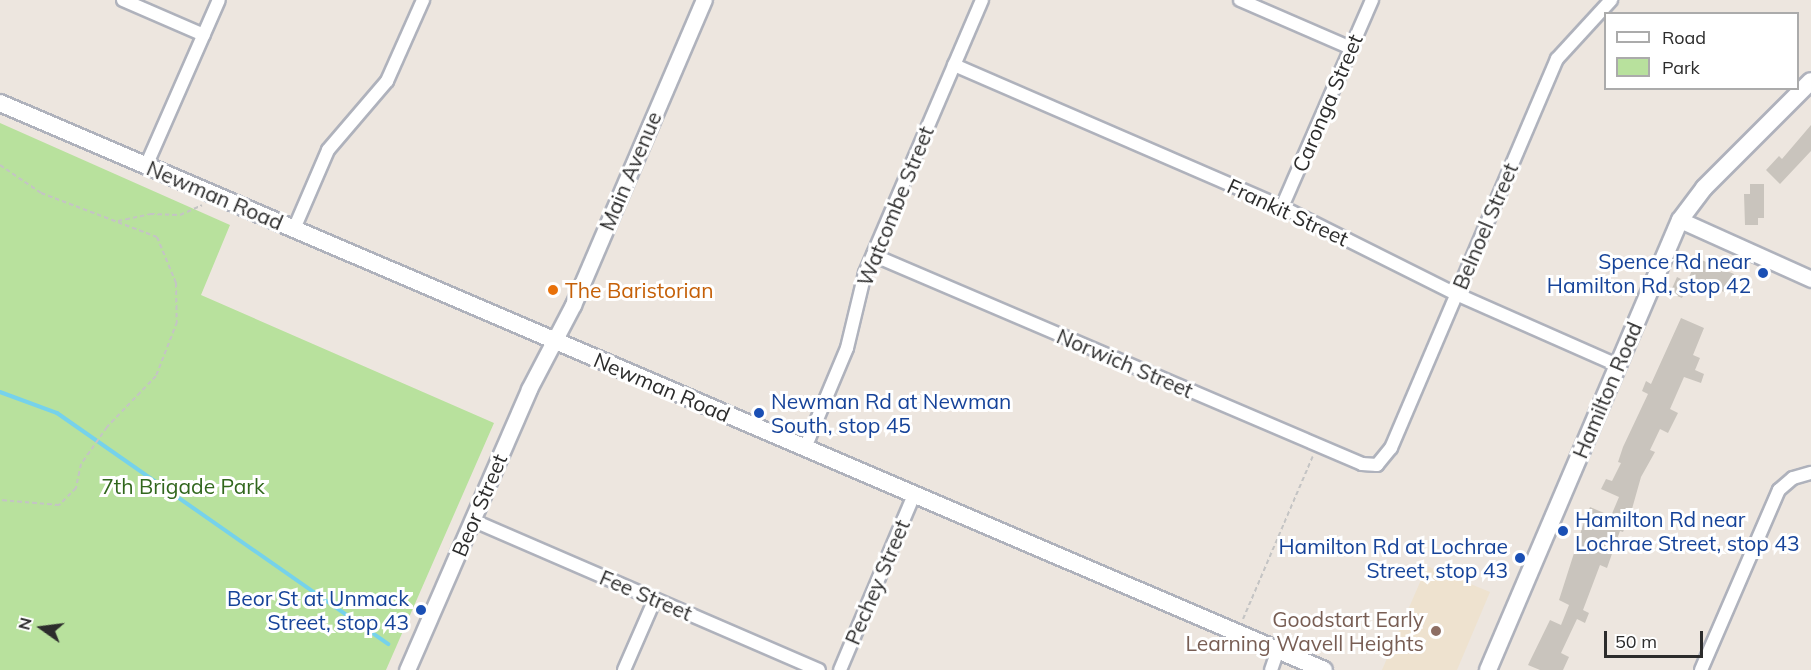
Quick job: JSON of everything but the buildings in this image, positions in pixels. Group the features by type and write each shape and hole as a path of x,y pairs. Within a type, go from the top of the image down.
{"main road":[{"name":"Hamilton Road","path":"1488,670 1680,220 1704,188 1811,81"},
{"name":"Newman Road","path":"0,103 1324,670"}],"street":[{"path":"123,0 204,35"},
{"path":"146,166 219,0"},
{"path":"294,229 328,150 387,81 423,0"},
{"name":"Main Avenue","path":"554,340 573,305 704,0"},
{"name":"Watcombe Street","path":"805,448 847,348 873,255 982,0"},
{"path":"1240,0 1351,48"},
{"name":"Caronga Street","path":"1282,207 1372,0"},
{"name":"Belnoel Street","path":"1377,465 1391,448 1557,59 1611,0"},
{"name":"Frankit Street","path":"954,66 1282,207 1456,294 1619,366"},
{"path":"1680,220 1811,279"},
{"name":"Norwich Street","path":"873,255 1362,464 1377,465"},
{"name":"Beor Street","path":"407,670 554,340"},
{"path":"1701,670 1775,499 1786,483 1806,474"},
{"name":"Pechey Street","path":"840,670 914,495"},
{"name":"Fee Street","path":"472,520 819,670"},
{"path":"624,670 655,599"},
{"path":"1271,670 1278,650"}],"path":[{"path":"0,165 41,193 157,237 176,283 177,322 156,376 103,432 81,464 76,488 59,505 0,500"},
{"path":"116,222 150,214 180,215 202,206"},
{"path":"1237,633 1318,445"}],"shaded area":[{"name":"Goodstart Early Learning Wavell Heights","path":"1427,566 1490,592 1457,670 1382,670"}],"green space":[{"name":"7th Brigade Park","path":"0,123 230,225 201,295 494,423 386,670 0,670"}],"waterway":[{"path":"0,392 57,413 388,644"}],"place":[{"name":"Spence Rd near Hamilton Rd, stop 42","path":"1763,273"},
{"name":"The Baristorian","path":"553,290"},
{"name":"Newman Rd at Newman South, stop 45","path":"759,413"},
{"name":"Hamilton Rd near Lochrae Street, stop 43","path":"1563,531"},
{"name":"Hamilton Rd at Lochrae Street, stop 43","path":"1520,558"},
{"name":"Beor St at Unmack Street, stop 43","path":"421,610"},
{"name":"Goodstart Early Learning Wavell Heights","path":"1436,631"}]}
